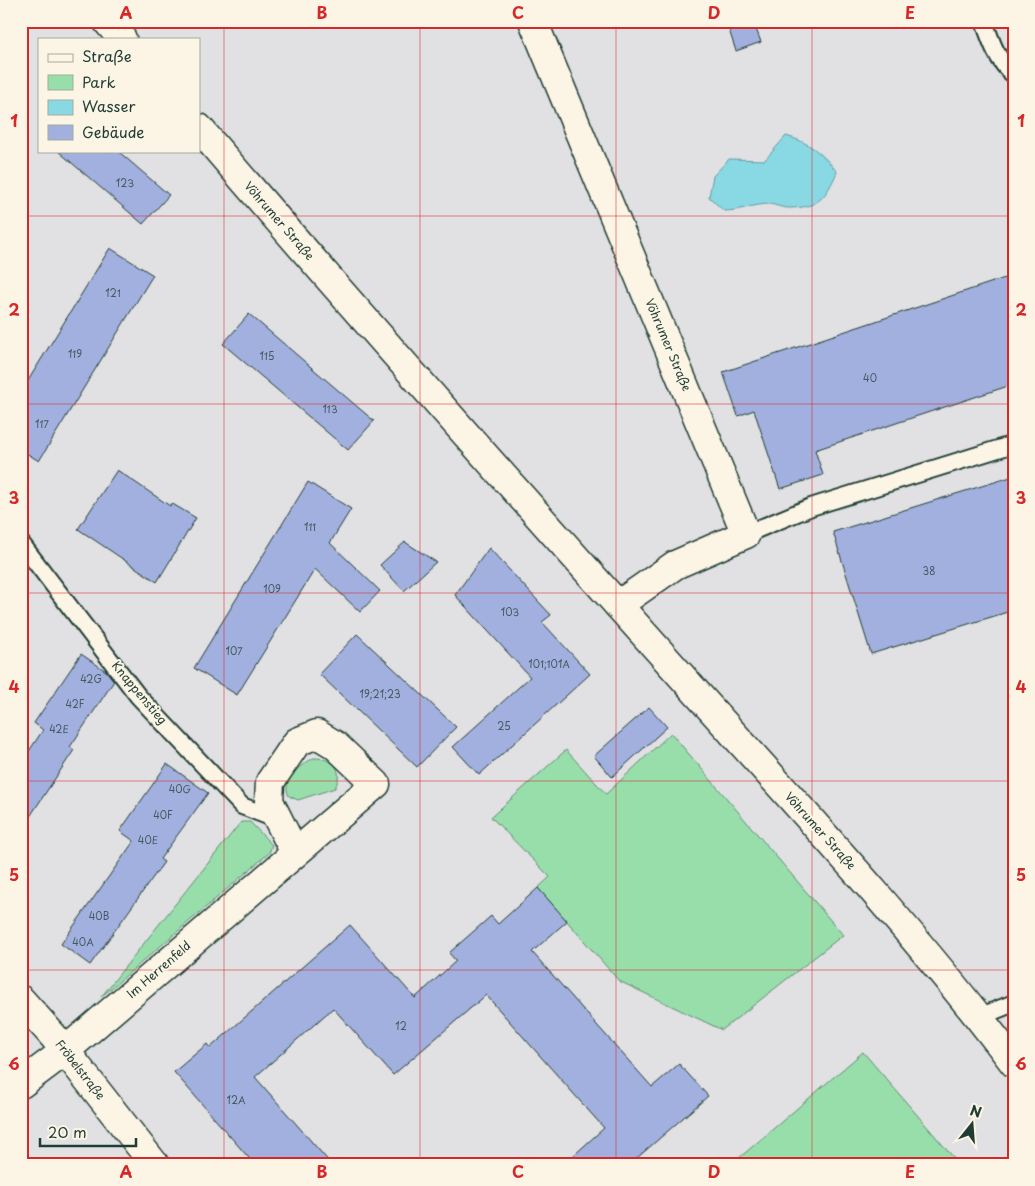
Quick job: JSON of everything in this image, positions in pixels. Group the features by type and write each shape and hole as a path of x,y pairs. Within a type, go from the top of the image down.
{"street":[{"path":"107,21 121,38"},
{"name":"Vöhrumer Straße","path":"533,21 746,534"},
{"name":"Vöhrumer Straße","path":"200,129 618,605 845,858 979,1018 1014,1063"},
{"path":"618,605 675,566 746,534"},
{"name":"Im Herrenfeld","path":"21,1084 65,1051 376,784 336,744 317,734 297,742 270,782 269,801 295,853"},
{"name":"Fröbelstraße","path":"21,1000 65,1051 155,1165"}],"lane":[{"path":"984,21 992,44 1009,71 1014,75"},
{"path":"746,534 811,507 1014,444"},
{"name":"Knappenstieg","path":"21,543 138,696 242,806 278,820"},
{"path":"979,1018 1014,1003"}],"green space":[{"path":"671,733 843,935 722,1030 619,981 538,888 550,877 491,817 566,750 606,794"},
{"path":"314,758 327,760 335,766 338,771 338,782 335,788 298,800 289,796 287,784 290,778 298,768"},
{"path":"241,822 250,822 272,845 269,853 101,997"},
{"path":"863,1052 960,1165 731,1165"}],"water":[{"path":"786,136 802,141 815,149 837,172 829,188 820,199 808,206 786,208 770,204 724,211 709,197 713,176 729,159 765,160"}],"building":[{"path":"726,21 753,21 761,42 736,51"},
{"path":"59,152 119,152 169,195 143,224"},
{"path":"110,248 153,275 39,461 21,450 21,392"},
{"path":"1014,275 1014,384 815,450 823,475 780,489 754,410 738,416 723,372"},
{"path":"249,314 374,421 348,450 223,344"},
{"path":"117,470 170,506 171,503 196,518 157,582 78,529"},
{"path":"1014,476 1014,610 871,654 833,532"},
{"path":"308,482 351,509 330,543 380,591 360,612 315,569 237,695 194,668"},
{"path":"405,542 436,562 404,591 380,565"},
{"path":"489,548 551,615 542,622 590,674 479,775 453,747 530,677 455,595"},
{"path":"357,634 456,727 417,767 319,674"},
{"path":"81,654 106,671 114,681 70,747 74,750 21,830 21,763 43,730 34,723"},
{"path":"649,707 667,727 612,777 594,756"},
{"path":"167,764 208,793 160,859 164,862 90,965 61,944 134,841 120,831"},
{"path":"538,888 567,921 532,952 652,1087 679,1064 708,1096 629,1165 563,1165 604,1128 486,995 393,1075 333,1008 255,1077 332,1165 255,1165 174,1072 207,1044 210,1048 350,925 415,998 456,961 449,953 491,916 498,924"}]}
